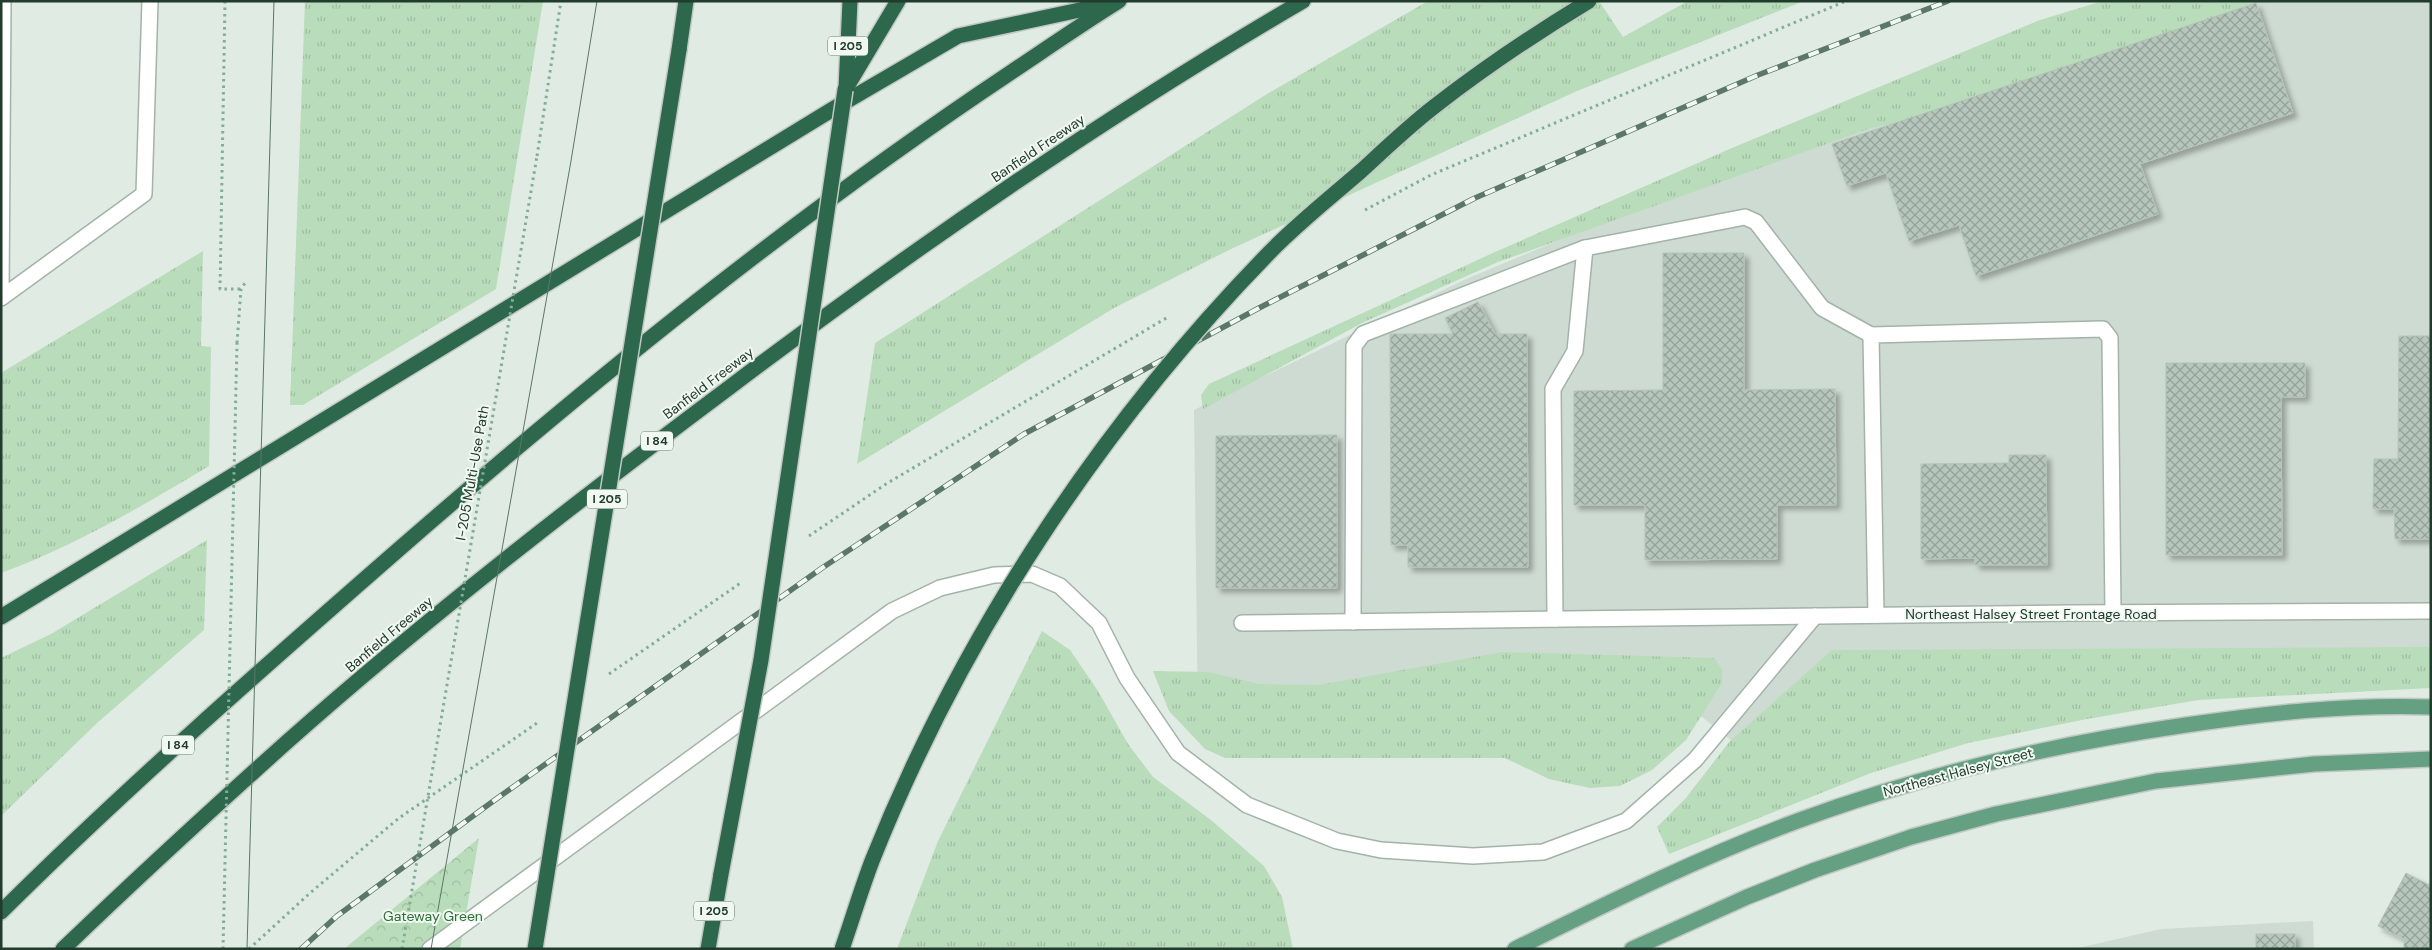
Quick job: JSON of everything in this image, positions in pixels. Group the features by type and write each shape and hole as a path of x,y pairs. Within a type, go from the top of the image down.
{"highway":[{"name":"I 205","path":"535,949 680,50 686,1"},
{"name":"I 205","path":"708,949 761,660 846,90 850,1"},
{"path":"846,90 898,1"},
{"name":"Banfield Freeway","path":"63,949 313,720 520,548 659,440 890,269 1011,184 1135,103 1304,1"},
{"path":"842,949 872,862 918,757 986,626 1046,528 1105,446 1170,362 1270,252 1434,107 1552,23 1589,1"},
{"path":"1,617 825,114 958,36 1118,2"},
{"name":"I 84","path":"1,912 246,682 476,482 599,379 844,188 960,106 1118,2"}],"main road":[{"name":"Northeast Halsey Street","path":"1515,949 1727,849 1800,820 1890,790 2060,745 2227,719 2311,710 2431,707"},
{"path":"1632,949 1747,897 1815,870 1911,837 1996,814 2156,781 2314,764 2431,759"}],"street":[{"path":"1,298 3,1"},
{"path":"1,298 144,194 150,1"},
{"path":"1353,622 1354,346 1364,334 1585,248 1745,217 1756,222 1822,308 1871,335 2103,329 2110,338 2112,613"},
{"path":"1555,619 1553,389 1576,351 1585,248"},
{"path":"1871,335 1876,615"},
{"path":"430,949 892,611 940,588 994,575 1032,574 1060,586 1099,622 1128,678 1178,753 1247,805 1338,841 1381,850 1473,856 1543,852 1626,821 1695,760 1815,616"},
{"name":"Northeast Halsey Street Frontage Road","path":"1242,622 2431,611"}],"path":[{"path":"225,1 220,289 241,289"},
{"name":"I-205 Multi-Use Path","path":"402,949 538,156 561,1"},
{"path":"1362,211 1430,175 1846,1"},
{"path":"224,949 237,343 241,289 245,282"},
{"path":"804,540 886,484 1175,312"},
{"path":"602,679 748,579"},
{"path":"249,949 310,893 399,818 545,718"}],"shaded area":[{"path":"2210,1 2431,1 2431,685 2250,691 2044,718 1799,794 1697,713 1198,724 1194,410 1466,279 1865,113"},
{"path":"2313,921 2314,949 2074,949 2161,929"}],"green space":[{"path":"305,1 543,1 496,289 303,405 290,405"},
{"path":"1428,1 1599,1 1623,37 1688,1 1804,1 1577,91 1231,249 1114,308 857,464 875,343 1267,94"},
{"path":"2103,1 2263,1 1939,115 1871,128 1498,262 1364,322 1203,409 1201,395 1209,384 1495,252 1732,148 2040,20"},
{"path":"203,251 201,346 211,347 209,466 82,538 1,573 1,373"},
{"path":"207,540 204,630 96,724 1,816 1,658 51,634"},
{"path":"1042,631 1070,650 1098,691 1128,744 1153,777 1211,820 1264,866 1282,897 1293,949 897,949 938,841"},
{"path":"2431,647 2431,688 2198,700 2087,719 1968,743 1871,773 1669,854 1657,827 1685,799 1730,741 1832,650"},
{"path":"1503,652 1714,658 1722,669 1722,683 1686,740 1652,770 1620,786 1590,788 1549,779 1505,758 1225,758 1205,749 1169,711 1153,671 1209,672 1259,684 1319,685"},
{"name":"Gateway Green","path":"479,838 460,949 344,949"}],"building":[{"path":"2256,3 2293,113 2140,164 2158,214 1976,276 1959,225 1909,241 1886,173 1847,186 1832,144"},
{"path":"1663,253 1744,253 1744,390 1835,389 1836,505 1777,505 1777,559 1645,560 1645,505 1574,505 1574,391 1663,390"},
{"path":"1478,302 1495,334 1527,334 1528,567 1408,567 1408,545 1391,545 1390,334 1453,334 1445,318"},
{"path":"2399,336 2431,336 2431,539 2395,539 2394,509 2373,509 2374,459 2398,459"},
{"path":"2166,363 2305,363 2305,397 2281,397 2282,555 2166,555"},
{"path":"1337,435 1337,588 1216,588 1216,436"},
{"path":"2009,455 2046,455 2047,565 1975,565 1975,558 1921,559 1921,464 2009,463"},
{"path":"2406,873 2431,886 2431,949 2404,949 2404,939 2378,926"},
{"path":"2256,934 2295,934 2295,949 2256,949"}],"tram line":[{"path":"247,949 274,1"},
{"path":"431,949 571,161 597,1"}],"railway":[{"path":"301,949 337,916 492,802 822,568 1024,434 1259,308 1475,198 1758,75 1948,1"}]}
